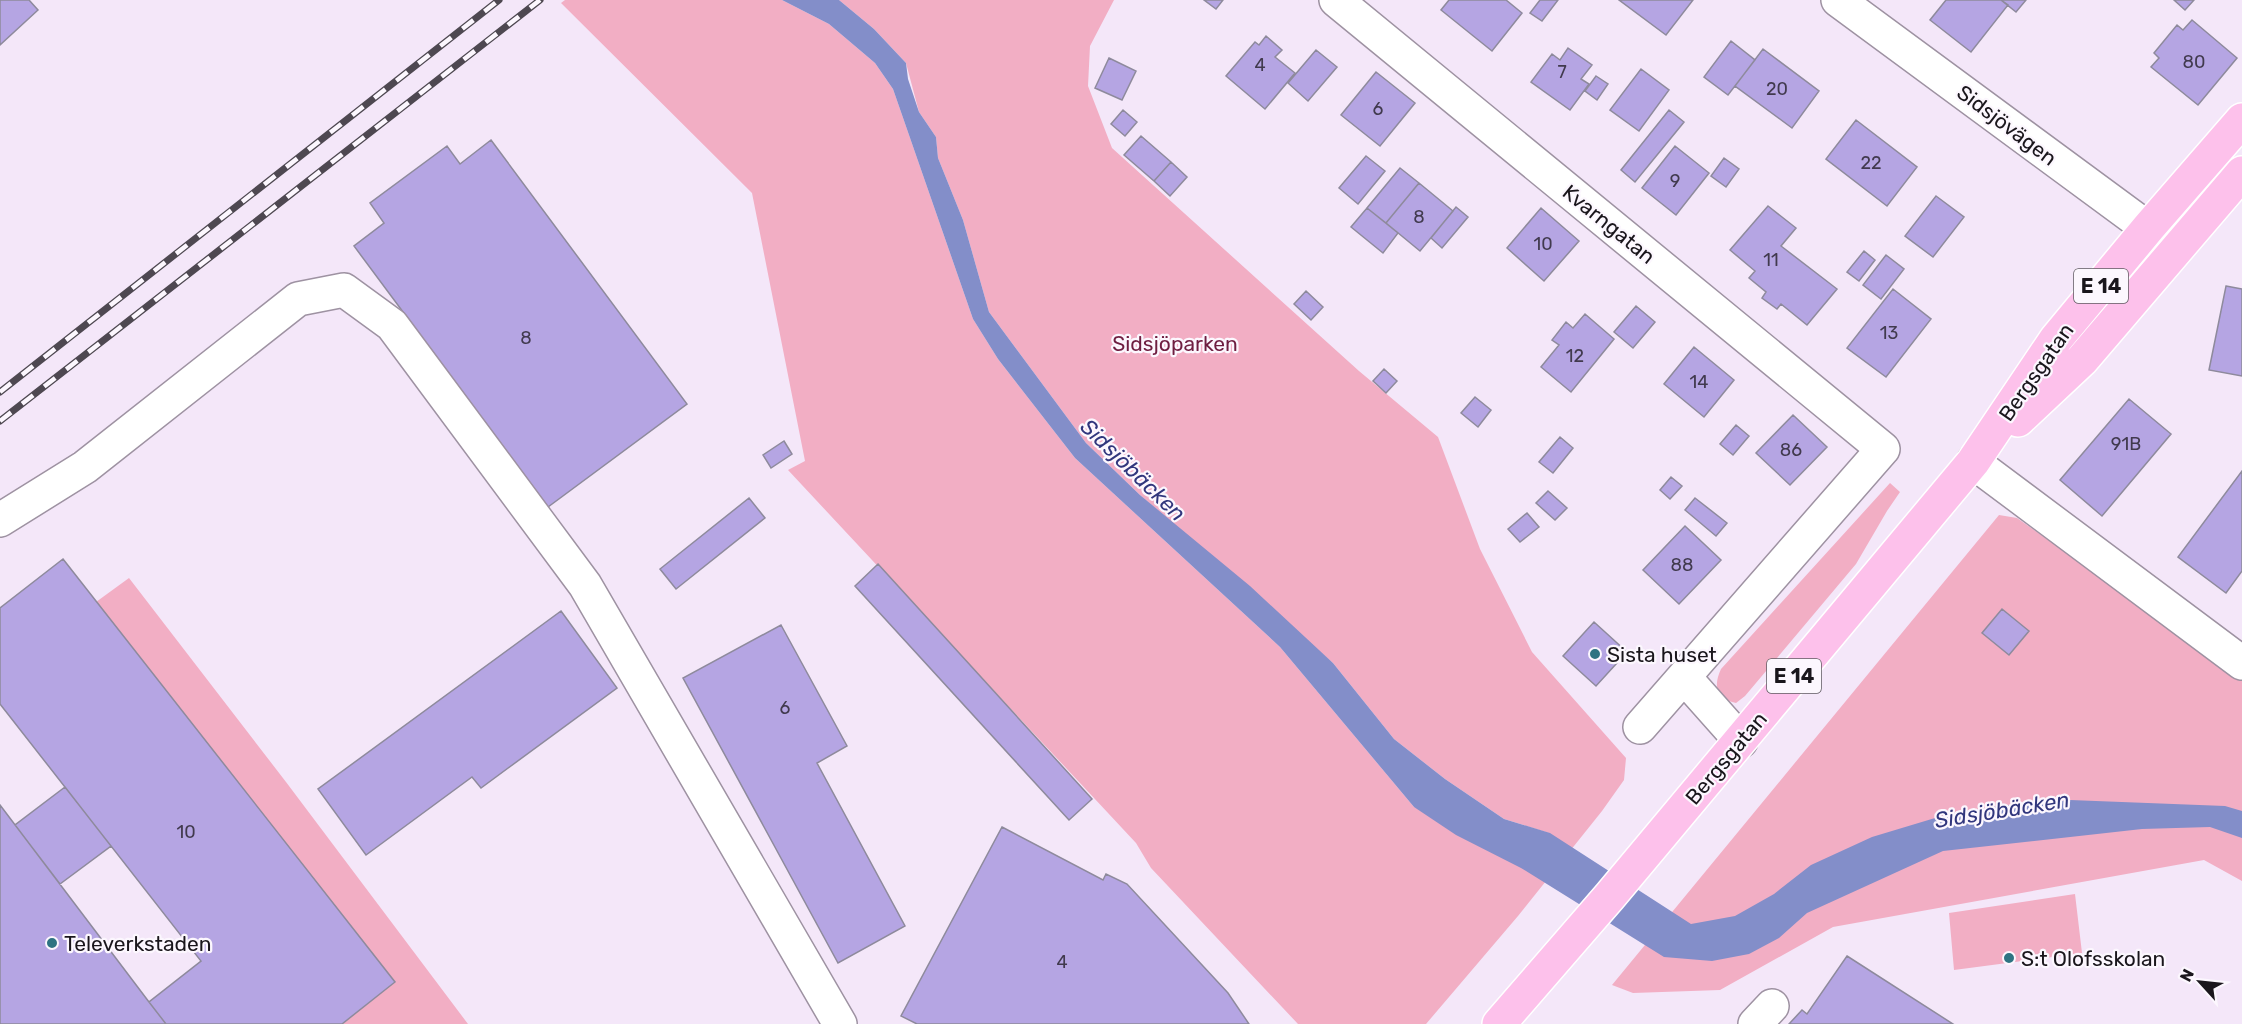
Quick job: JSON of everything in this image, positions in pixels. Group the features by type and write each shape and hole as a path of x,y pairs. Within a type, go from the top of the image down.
{"highway":[{"name":"Bergsgatan","path":"1499,1024 1741,741 1972,462 2056,339 2149,227 2239,130"},
{"name":"Bergsgatan","path":"1972,462 2082,360 2242,173"}],"street":[{"name":"Kvarngatan","path":"1336,0 1883,449 1685,678"},
{"name":"Sidsjövägen","path":"1838,0 2176,249"},
{"path":"0,520 85,467 298,299 344,290 392,325 585,585 840,1024"},
{"path":"1972,462 2242,663"},
{"path":"1640,728 1685,678 1741,741"}],"green space":[{"name":"Sidsjöparken","path":"565,0 782,0 829,24 875,63 893,89 973,319 998,359 1075,458 1280,647 1414,807 1549,833 1504,819 1445,779 1394,739 1333,663 1140,495 1086,443 989,312 963,220 938,158 936,137 919,112 906,63 874,29 839,0 1114,0 1090,46 1088,86 1112,148 1359,371 1438,437 1480,549 1532,652 1626,758 1624,780 1602,811 1518,916 1426,1024 1298,1024 1151,868 1136,843 788,470 805,461 752,193 561,3"},
{"path":"1890,483 1900,492 1856,564 1745,696 1736,703 1720,695 1717,681 1721,669"},
{"path":"1999,515 2017,518 2242,677 2242,881 2204,860 1833,927 1720,990 1633,993 1612,985"},
{"path":"129,578 468,1024 342,1024 395,982 96,602"},
{"path":"2075,894 2082,953 1954,970 1949,913"}],"water":[{"name":"Sidsjöbäcken","path":"782,0 839,0 874,29 906,63 908,79 919,112 936,137 938,158 963,220 989,312 1086,443 1140,495 1250,586 1333,663 1394,739 1445,779 1504,819 1550,833 1691,924 1735,916 1774,894 1811,865 1872,837 1945,815 1998,806 2070,800 2225,806 2242,811 2242,838 2210,827 2142,829 1943,851 1807,913 1779,938 1749,954 1712,961 1664,957 1521,868 1456,835 1414,807 1280,647 1075,458 998,359 973,319 893,89 875,63 829,24"}],"building":[{"path":"0,0 29,0 38,10 0,45"},
{"path":"1204,0 1223,0 1216,9"},
{"path":"1449,0 1506,0 1522,13 1492,51 1441,10"},
{"path":"1540,0 1558,0 1542,21 1530,13"},
{"path":"1619,0 1693,0 1666,35"},
{"path":"1946,0 2001,0 2008,5 1971,52 1930,20"},
{"path":"2001,0 2026,0 2016,12"},
{"path":"2174,0 2194,0 2185,10"},
{"path":"2192,20 2237,58 2198,105 2151,67 2159,58 2154,53 2177,25 2183,30"},
{"path":"1266,36 1282,50 1275,57 1295,73 1265,109 1226,76 1255,42 1259,45"},
{"path":"1731,41 1755,60 1728,95 1704,77"},
{"path":"1568,48 1592,65 1581,79 1589,84 1570,110 1531,82 1552,54 1560,60"},
{"path":"1763,49 1819,91 1792,128 1735,86"},
{"path":"1316,50 1337,67 1308,101 1288,83"},
{"path":"1109,58 1136,71 1122,100 1095,88"},
{"path":"1641,69 1669,90 1639,131 1610,110"},
{"path":"1376,72 1415,103 1380,146 1341,115"},
{"path":"1596,76 1608,84 1597,100 1585,91"},
{"path":"1123,110 1137,122 1125,136 1111,124"},
{"path":"1669,110 1684,122 1635,182 1621,170"},
{"path":"1856,120 1917,167 1887,206 1826,159"},
{"path":"1141,136 1171,162 1154,181 1124,155"},
{"path":"491,140 687,404 548,507 354,246 384,223 370,203 447,146 460,164"},
{"path":"1675,146 1709,173 1676,215 1642,188"},
{"path":"1366,156 1385,171 1358,204 1339,188"},
{"path":"1724,158 1739,169 1726,187 1711,176"},
{"path":"1171,162 1187,177 1170,196 1154,181"},
{"path":"1400,168 1419,183 1386,223 1367,208"},
{"path":"1419,183 1453,211 1420,251 1386,223"},
{"path":"1936,196 1964,217 1933,257 1905,236"},
{"path":"1768,206 1796,228 1781,246 1837,289 1807,325 1781,304 1777,309 1762,298 1766,292 1749,278 1755,271 1730,250"},
{"path":"1456,207 1468,217 1442,248 1431,238"},
{"path":"1367,208 1398,233 1383,253 1351,227"},
{"path":"1541,208 1579,241 1544,281 1507,248"},
{"path":"1864,251 1875,260 1859,281 1847,272"},
{"path":"1886,255 1904,269 1881,299 1863,285"},
{"path":"2226,286 2242,289 2242,376 2209,370"},
{"path":"1893,289 1931,319 1886,377 1847,348"},
{"path":"1306,291 1323,307 1311,320 1294,304"},
{"path":"1636,306 1655,322 1633,348 1614,332"},
{"path":"1585,314 1614,339 1571,392 1541,367 1559,345 1552,340 1566,322 1573,328"},
{"path":"1694,347 1734,380 1704,417 1664,384"},
{"path":"1384,369 1397,381 1386,393 1373,381"},
{"path":"1475,397 1491,410 1478,427 1461,413"},
{"path":"2129,399 2171,434 2102,516 2060,480"},
{"path":"1793,415 1827,447 1790,485 1756,453"},
{"path":"1736,425 1749,436 1733,455 1720,444"},
{"path":"1560,437 1573,448 1553,473 1539,462"},
{"path":"784,441 792,454 771,468 763,455"},
{"path":"2242,471 2242,571 2226,593 2178,557"},
{"path":"1671,477 1682,486 1670,499 1660,490"},
{"path":"1548,491 1567,508 1555,520 1536,503"},
{"path":"749,498 765,518 676,589 660,569"},
{"path":"1695,498 1727,523 1716,536 1685,510"},
{"path":"1527,513 1539,527 1520,542 1508,529"},
{"path":"1685,526 1721,560 1679,604 1643,570"},
{"path":"63,559 395,982 342,1024 166,1024 149,1002 201,961 0,704 0,608"},
{"path":"878,564 1092,799 1069,820 855,586"},
{"path":"2002,609 2029,631 2009,655 1982,633"},
{"path":"561,611 617,688 481,788 472,777 366,855 318,789"},
{"name":"Sista huset","path":"1594,622 1627,652 1596,686 1563,656"},
{"path":"781,625 847,746 817,763 905,926 838,963 683,678"},
{"path":"65,787 111,846 60,884 15,825"},
{"name":"Televerkstaden","path":"0,805 149,1002 166,1024 0,1024"},
{"path":"1002,827 1103,880 1106,874 1127,884 1228,993 1249,1024 917,1024 901,1016"},
{"path":"1847,956 1953,1024 1789,1024 1802,1010 1807,1014"}],"railway":[{"path":"0,392 499,0"},
{"path":"0,421 540,0"}],"place":[{"name":"Sista huset","path":"1595,654"},
{"name":"Televerkstaden","path":"52,943"},
{"name":"S:t Olofsskolan","path":"2009,958"}]}
